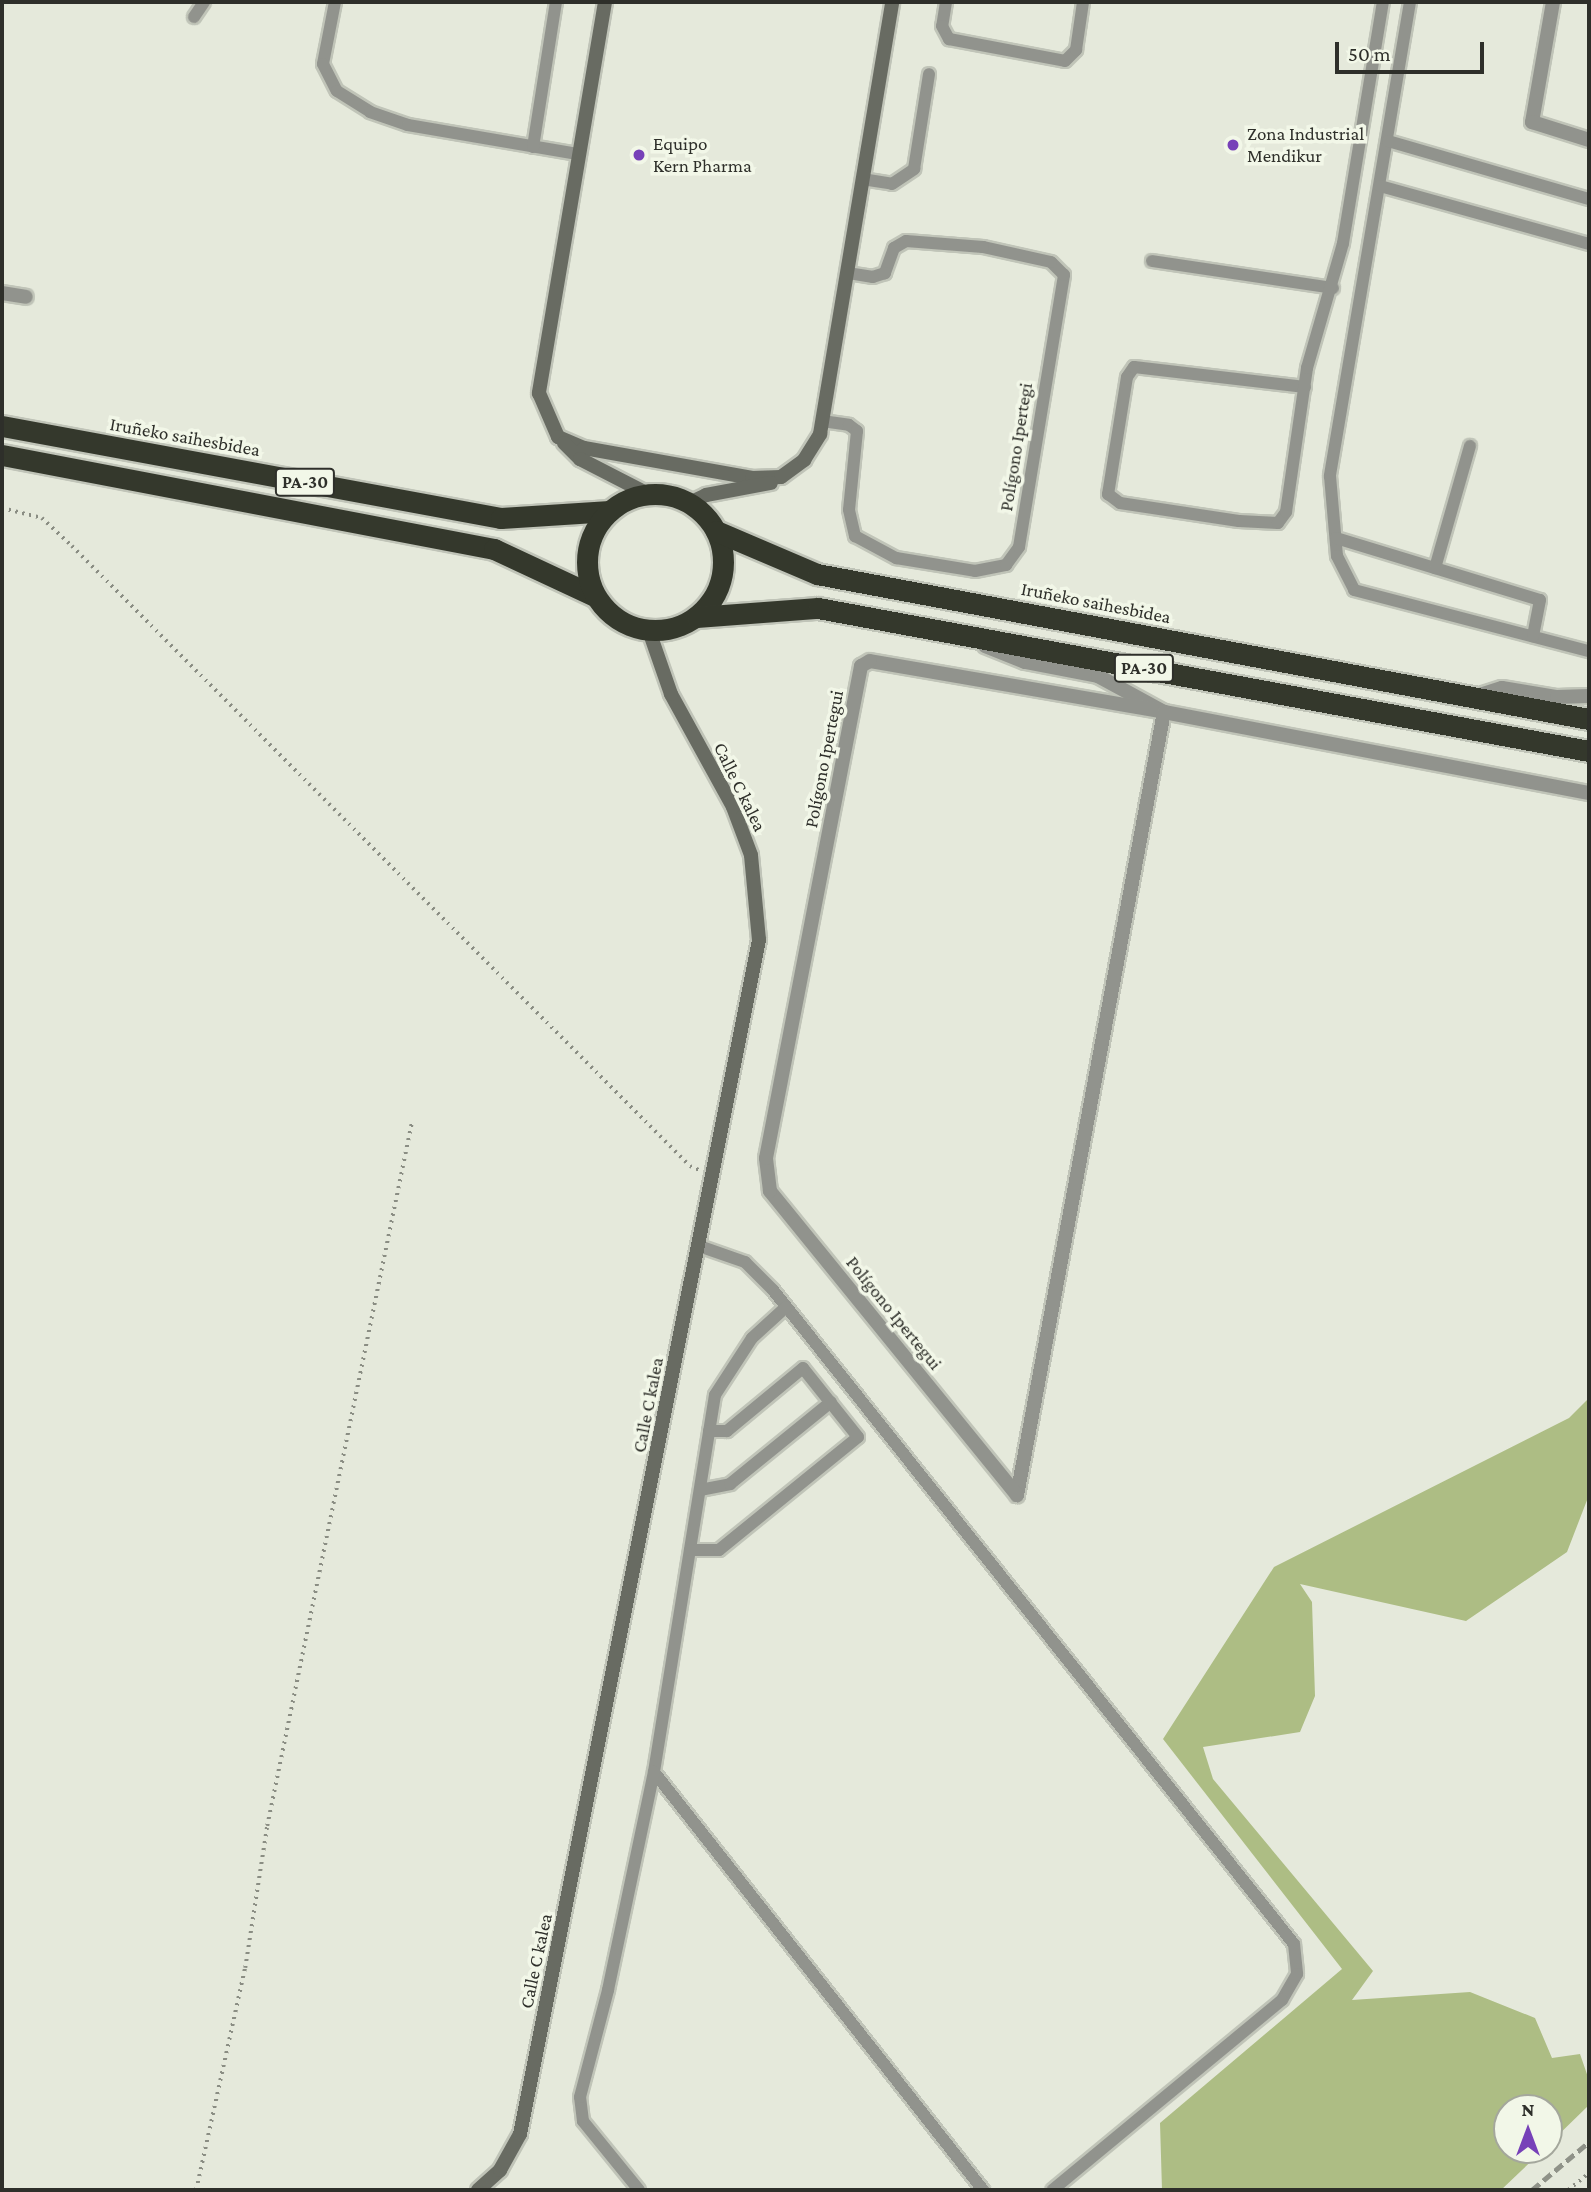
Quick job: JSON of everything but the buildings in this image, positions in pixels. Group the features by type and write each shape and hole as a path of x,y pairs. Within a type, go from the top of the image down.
{"highway":[{"name":"Iruñeko saihesbidea","path":"2,426 500,517 610,511"},
{"name":"PA-30","path":"2,455 494,549 595,596 609,614 628,625 649,631 666,630 697,617 818,608 1589,751"},
{"name":"PA-30","path":"610,511 628,499 648,494"},
{"path":"648,494 689,503"},
{"name":"PA-30","path":"689,503 716,531"},
{"path":"595,596 587,574 587,551 595,529 610,511"},
{"name":"Iruñeko saihesbidea","path":"716,531 817,574 1589,719"},
{"path":"697,617 713,599 722,577 723,554 716,531"}],"street":[{"path":"605,2 539,393 558,437 580,459 648,494"},
{"path":"689,503 782,477 804,460 820,434 892,2"},
{"path":"1553,2 1532,122 1589,140"},
{"path":"2,293 26,298"},
{"path":"558,437 607,454 752,478 782,477"},
{"name":"Calle C kalea","path":"478,2190 500,2170 520,2134 752,989 759,940 759,899 751,855 733,807 671,694 649,631"},
{"path":"948,631 1025,662 1098,676 1164,712 1589,793"},
{"name":"Polígono Ipertegui","path":"870,661 1164,712 1162,726 1017,1495 770,1191 766,1158 861,666 870,661"},
{"name":"Iruñeko saihesbidea","path":"1475,697 1502,688 1557,697 1589,696"}],"lane":[{"path":"194,17 204,2"},
{"path":"335,2 323,64 337,91 370,112 408,125 578,154"},
{"path":"533,147 556,2"},
{"path":"946,2 942,26 948,39 1065,61 1076,50 1083,2"},
{"path":"1304,387 1134,367 1127,377 1108,494 1119,503 1278,523 1287,502 1304,387 1333,288 1383,2"},
{"path":"1410,2 1330,476 1337,556 1354,590 1589,651"},
{"path":"862,179 892,184 914,169 929,75"},
{"path":"1388,141 1589,199"},
{"path":"1380,186 1589,244"},
{"name":"Polígono Ipertegi","path":"822,421 849,425 857,431 849,510 855,536 896,558 975,571 1006,565 1019,547 1064,275 1051,262 983,247 906,241 894,248 885,274 873,277 847,273"},
{"path":"1152,261 1333,288"},
{"path":"1435,568 1470,446"},
{"path":"1336,538 1540,600 1533,636"},
{"path":"699,1247 745,1262 786,1307 1294,1944 1297,1974 1282,2000 1052,2190"},
{"path":"639,2190 583,2121 580,2097 608,1990 654,1772 715,1395 731,1366 752,1338 786,1307"},
{"path":"690,1550 719,1550 858,1437 803,1367 726,1431 709,1431"},
{"path":"700,1490 730,1484 831,1402"},
{"path":"654,1772 983,2190"}],"path":[{"path":"2,508 42,518 72,546 690,1166 713,1175"},
{"path":"196,2190 245,1968 267,1826 412,1121"},
{"path":"1569,2190 1589,2173"}],"green space":[{"path":"1589,1398 1589,1495 1567,1552 1466,1621 1300,1584 1312,1602 1315,1696 1300,1732 1203,1747 1213,1779 1373,1971 1352,2000 1470,1992 1535,2018 1552,2058 1580,2054 1589,2080 1589,2105 1563,2130 1563,2094 1493,2094 1493,2164 1528,2164 1501,2190 1162,2190 1160,2123 1342,1969 1163,1739 1274,1567 1569,1418"}],"railway":[{"path":"1532,2190 1589,2142"}],"place":[{"name":"Zona Industrial Mendikur","path":"1233,145"},
{"name":"Equipo Kern Pharma","path":"639,155"}]}
